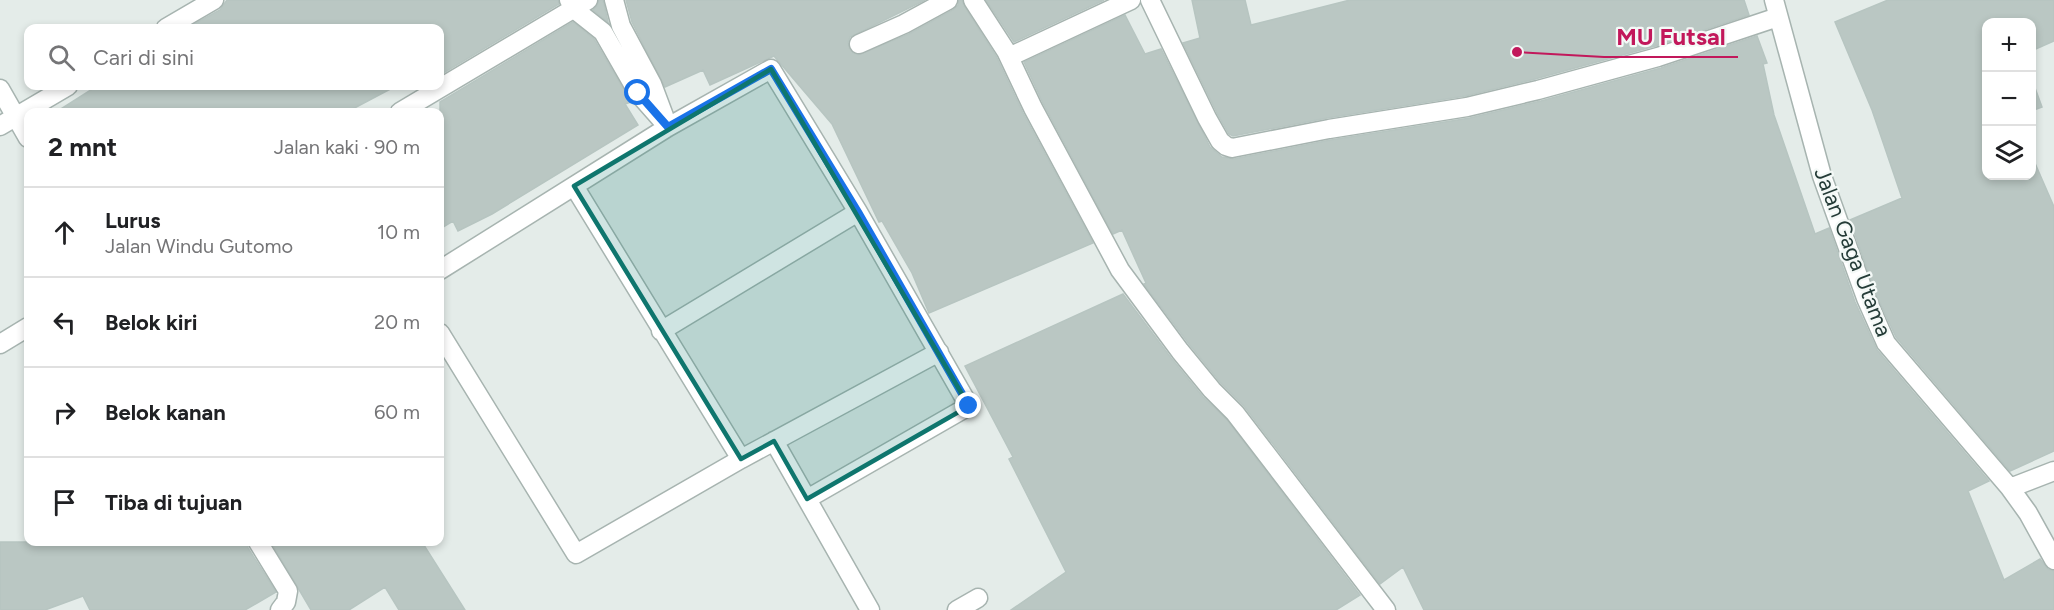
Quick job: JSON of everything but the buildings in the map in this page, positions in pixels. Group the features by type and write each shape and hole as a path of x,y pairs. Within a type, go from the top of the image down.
{"street":[{"path":"173,24 214,0"},
{"path":"614,0 621,26 652,84 668,127"},
{"path":"860,44 948,0"},
{"path":"973,0 1009,57 1038,117 1120,270 1180,351 1212,390 1235,413 1386,610"},
{"path":"1009,57 1131,0"},
{"path":"1150,0 1207,118 1220,141 1232,148 1329,129 1467,107 1538,90 1658,57 1776,9"},
{"path":"444,85 577,3 603,33 638,93 668,127"},
{"name":"Jalan Gaga Utama","path":"1776,9 1822,176 1866,298 1886,342 2010,488 2028,513 2054,560"},
{"path":"444,267 668,127 771,69 858,212 969,406 807,499"},
{"path":"0,89 24,131"},
{"path":"30,108 61,90"},
{"path":"406,108 436,90"},
{"path":"0,126 24,111"},
{"path":"574,186 741,459"},
{"path":"661,331 858,212"},
{"path":"0,344 24,329"},
{"path":"444,340 576,554 741,459 939,352"},
{"path":"774,441 870,610"},
{"path":"2010,488 2054,471"},
{"path":"260,546 288,591 286,602 280,610"},
{"path":"957,610 978,598"}],"highlighted area":[{"path":"771,69 969,406 807,499 774,441 741,459 574,186"}],"place":[{"name":"MU Futsal","path":"1517,52"}],"route":[{"path":"638,93 668,127 771,69 858,212 969,406"}]}
